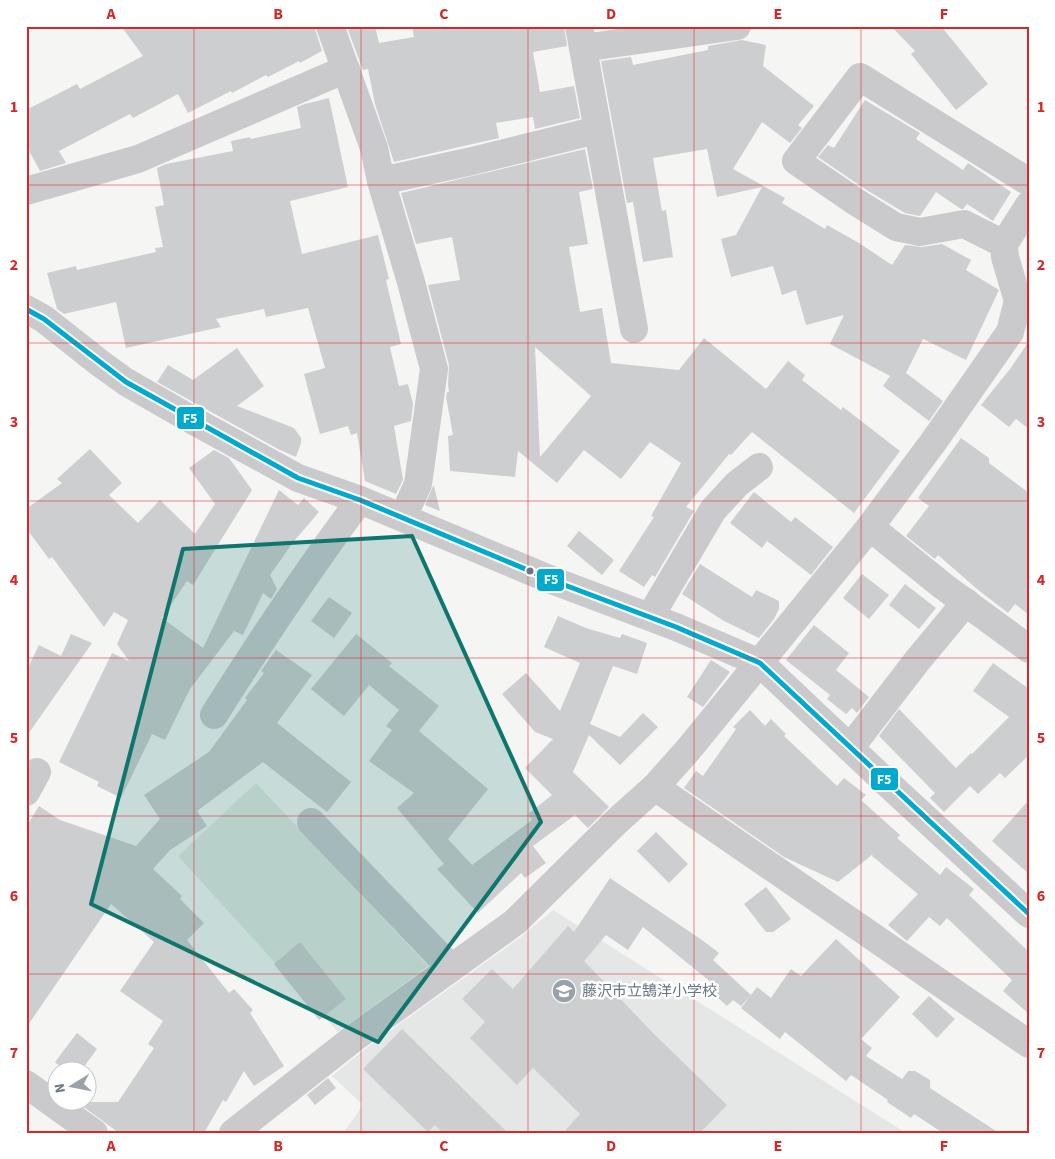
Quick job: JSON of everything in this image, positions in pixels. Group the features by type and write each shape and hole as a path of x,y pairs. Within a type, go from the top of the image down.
{"street":[{"path":"634,329 581,37 737,26"},
{"path":"333,27 374,148 381,182 411,282 434,369 418,484 403,518"},
{"path":"26,190 138,159 346,69"},
{"path":"1004,244 964,224 920,232 896,227 796,161 860,77 1029,182"},
{"path":"381,182 597,130"},
{"path":"233,1133 354,1038 515,922 655,786 688,750 870,527 934,441 1010,332 1018,301 1005,257 1004,244 1029,205"},
{"path":"26,309 44,319 126,382 298,478 360,500 554,581 650,617 760,663 1029,914"},
{"path":"650,617 714,510 737,484 759,467"},
{"path":"214,715 285,604 360,500"},
{"path":"870,527 1029,649"},
{"path":"850,748 917,661 966,602"},
{"path":"655,786 1029,1044"},
{"path":"311,822 451,968"},
{"path":"26,1084 94,1133"}],"highlighted area":[{"path":"412,536 541,822 378,1042 91,904 183,549"}],"shaded area":[{"path":"256,783 428,966 338,1032 178,856"},
{"name":"藤沢市立鵠洋小学校","path":"553,910 906,1133 343,1133 363,1105 332,1076 369,1046 522,936"}],"building":[{"path":"121,26 314,26 322,51 268,77 266,75 232,93 231,91 188,113 178,94 133,118 130,114 59,151 66,163 40,171 26,145 26,110 77,84 80,89 143,56"},
{"path":"362,26 375,26 379,43 414,37 412,26 564,26 567,46 533,52 540,92 574,86 580,118 535,129 533,117 496,123 499,138 394,162 375,104 368,69 363,70 348,30"},
{"path":"891,26 941,26 988,84 956,110 911,54 915,51"},
{"path":"742,40 766,45 763,66 814,106 798,125 802,128 790,143 762,122 733,169 785,198 782,203 825,229 827,225 892,265 905,245 922,247 942,244 971,260 966,270 999,290 966,360 923,339 906,373 943,401 929,421 883,386 890,376 830,344 844,315 806,325 796,290 782,295 773,266 731,277 721,239 736,235 762,187 717,197 707,149 653,158 662,211 666,210 673,257 643,262 633,202 627,203 601,61 631,57 633,65 708,50 708,46"},
{"path":"329,98 348,187 290,201 302,254 378,235 389,279 386,280 401,344 390,347 399,386 408,384 413,404 411,421 394,426 403,480 396,494 365,481 357,433 351,435 348,426 320,434 304,374 325,368 308,308 266,317 264,309 216,319 221,327 126,348 116,302 64,314 57,309 47,273 76,266 77,270 156,252 155,248 163,247 155,207 164,205 157,168 166,164 233,151 231,141 250,137 251,139 301,128 297,107"},
{"path":"865,100 920,133 916,139 963,170 968,163 1011,192 993,221 967,204 961,209 936,192 920,216 905,213 818,157 828,145 834,148"},
{"path":"585,149 593,189 579,192 588,244 569,247 580,312 602,308 611,363 679,370 704,338 766,389 788,361 805,375 802,380 841,410 843,407 900,451 854,513 752,432 731,455 729,454 686,507 694,511 655,577 652,575 644,587 619,571 654,517 651,516 681,463 650,442 621,479 584,450 557,483 518,451 515,477 450,471 448,436 453,435 446,397 447,392 449,392 449,365 428,285 460,280 452,237 416,244 401,193","holes":["535,347 591,396 540,457"]},
{"path":"1029,341 1029,429 1016,419 1009,427 981,405 1010,369"},
{"path":"237,348 264,386 237,406 294,428 301,438 296,457 157,382 168,365 193,380"},
{"path":"961,438 989,458 989,463 1029,493 1029,615 1015,604 1008,613 938,555 935,559 906,536 929,506 918,498"},
{"path":"90,449 122,483 109,495 138,523 160,500 195,534 215,504 189,468 214,450 229,458 252,490 193,585 187,581 162,618 203,648 279,490 298,505 304,498 319,512 294,541 270,575 277,589 271,599 263,593 243,635 234,631 190,689 165,740 152,734 121,798 97,786 99,782 59,762 112,653 129,661 117,644 128,620 114,612 104,627 52,557 49,559 26,528 26,509 62,483 57,479"},
{"path":"434,486 440,511 425,505"},
{"path":"754,492 791,522 795,517 833,547 811,575 767,541 762,548 730,523"},
{"path":"579,531 614,560 602,575 567,546"},
{"path":"700,564 752,597 756,590 779,601 779,609 774,619 759,638 724,621 682,594"},
{"path":"862,574 889,595 869,619 843,598"},
{"path":"905,584 936,608 919,629 889,605"},
{"path":"329,597 352,613 334,638 311,621"},
{"path":"558,616 586,628 620,638 622,634 647,643 637,674 613,666 590,724 620,737 643,713 658,727 620,765 589,735 573,772 609,807 588,828 575,815 533,846 546,863 525,878 521,873 478,913 437,869 444,864 397,808 414,793 369,761 392,730 386,726 399,710 369,685 344,716 311,689 356,634 392,663 389,666 439,706 419,731 488,789 448,839 472,865 532,820 528,814 552,795 525,768 553,739 535,732 502,694 526,673 560,711 580,663 544,647"},
{"path":"814,625 849,653 836,670 869,697 857,713 852,708 846,714 827,699 830,695 786,660"},
{"path":"71,634 92,643 26,737 26,672 39,645 61,656"},
{"path":"276,650 312,675 277,723 351,782 327,812 263,762 197,811 207,826 170,850 153,869 182,896 180,899 204,923 187,940 229,993 234,989 253,1010 250,1013 284,1066 254,1086 244,1071 226,1102 223,1100 204,1133 119,1133 91,1112 98,1112 98,1102 118,1102 154,1048 148,1044 163,1021 120,991 154,942 111,904 26,1028 26,827 39,806 60,820 136,846 160,819 144,795 209,752 247,700 245,698 264,673 261,671"},
{"path":"711,660 730,672 703,707 687,697"},
{"path":"993,663 1029,689 1029,755 1005,778 1000,773 978,794 970,786 944,812 930,798 935,793 879,736 899,709 956,768 1009,717 973,691"},
{"path":"750,710 765,726 771,719 786,734 784,736 837,786 844,778 866,795 861,800 900,835 897,838 940,875 946,867 974,889 969,895 1029,952 1029,1014 1003,991 1012,980 947,918 940,926 929,917 907,941 888,925 918,894 872,856 873,854 838,882 784,857 684,788 696,771 703,776 736,729 733,727"},
{"path":"1029,800 1029,874 992,841"},
{"path":"656,832 688,864 669,883 637,851"},
{"path":"610,878 719,953 713,960 751,995 741,1006 733,1000 727,1006 707,988 712,983 643,927 628,950 606,935 584,961 654,1034 727,1105 700,1133 563,1133 580,1114 533,1068 517,1085 470,1038 485,1022 462,999 492,969 513,989 568,926 574,932"},
{"path":"766,887 791,919 773,932 766,932 744,904"},
{"path":"836,939 900,997 861,1039 872,1048 866,1056 902,1079 908,1071 915,1071 930,1080 930,1088 999,1133 943,1133 914,1114 911,1118 851,1075 846,1081 785,1032 780,1039 741,1008 757,987 771,998 791,969 801,976"},
{"path":"300,942 346,999 319,1020 274,964"},
{"path":"929,996 955,1019 937,1038 912,1014"},
{"path":"402,1029 508,1133 443,1133 435,1125 428,1132 363,1069"},
{"path":"77,1033 97,1049 87,1062 55,1062"},
{"path":"328,1078 336,1088 315,1105 307,1095"}],"transit line":[{"name":"F5","path":"26,309 44,319 126,382 298,478 360,500 554,581 676,627 760,663 1029,914"}],"place":[{"name":"藤沢市立鵠洋小学校","path":"564,991"}]}
